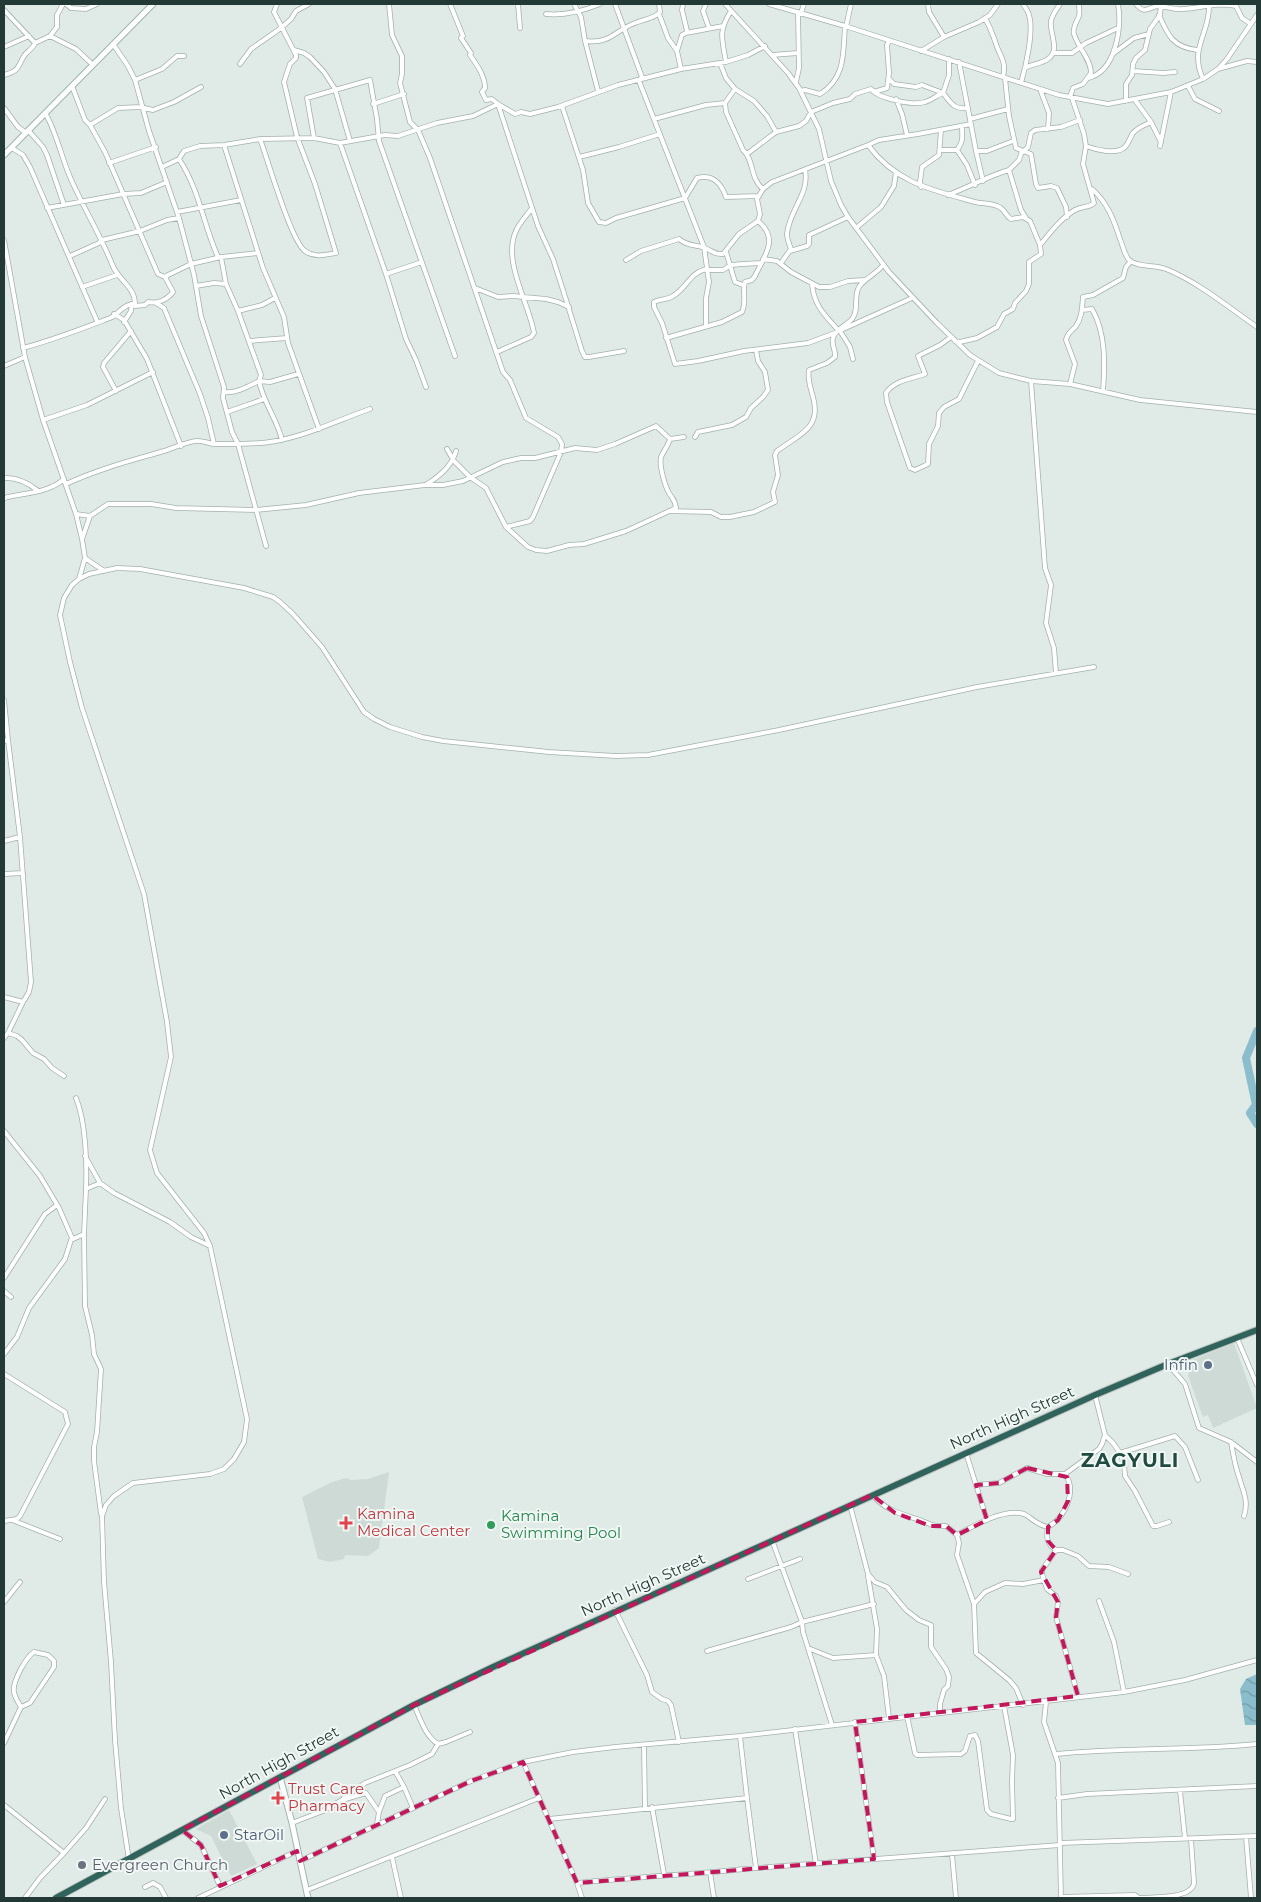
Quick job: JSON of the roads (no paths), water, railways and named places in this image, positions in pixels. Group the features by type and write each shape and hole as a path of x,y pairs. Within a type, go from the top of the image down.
{"highway":[{"name":"North High Street","path":"56,1898 414,1705 615,1610 1095,1395 1168,1364 1257,1330"}],"main road":[{"path":"4,155 153,4"},
{"path":"280,1777 308,1898"}],"street":[{"path":"4,75 14,72 20,66 25,55 34,47 35,43 50,36 57,27 58,15 64,4 70,8 86,9 97,4"},
{"path":"260,139 288,219 300,246 304,251 317,256 336,253 315,184 298,137 284,82 290,64 296,58 294,50 274,12 277,4"},
{"path":"240,64 251,49 281,28 296,11 309,4"},
{"path":"389,4 392,34 402,56 400,83 410,122 418,130 430,158 503,372 510,380 526,418 558,437 562,444 562,452 531,519 518,525 506,527"},
{"path":"450,4 463,36 461,38 485,78 485,88 482,92 486,100 492,99 515,114 522,112 530,114 562,106 598,92 681,69 726,62 748,55 765,46"},
{"path":"518,4 520,28"},
{"path":"574,4 582,19 585,41 598,92"},
{"path":"546,14 554,15 579,11 600,4"},
{"path":"615,4 642,76 639,81"},
{"path":"659,4 659,14 668,38 677,51 681,69"},
{"path":"683,4 682,10 686,33"},
{"path":"706,4 703,11 709,28"},
{"path":"725,4 796,82 823,141 826,161 834,188 848,217 883,265 912,298 978,361 1006,376 1031,381 1070,384 1140,400 1257,412"},
{"path":"769,4 845,26 1071,98 1108,104 1171,92 1204,79 1218,69 1233,51 1257,15"},
{"path":"796,82 799,73 799,13 804,4"},
{"path":"801,92 806,90 820,94 830,88 842,66 845,26 851,4"},
{"path":"928,4 929,12 944,37"},
{"path":"992,4 993,9"},
{"path":"921,51 944,37 979,22 990,15 998,4"},
{"path":"1021,83 1025,68 1030,26 1029,15 1023,4"},
{"path":"1025,68 1049,59 1054,48 1050,24 1060,4"},
{"path":"1079,4 1079,16 1073,30 1080,48 1089,61 1091,73 1083,84 1073,88 1071,98 1080,120 1086,146 1084,164 1094,203"},
{"path":"1088,78 1102,70 1117,46 1118,4"},
{"path":"1136,4 1140,9 1146,10 1161,5 1180,10 1200,6 1237,6 1242,18 1251,24"},
{"path":"1126,101 1126,84 1132,75 1136,58 1145,50 1150,29 1159,16 1161,5"},
{"path":"1204,79 1197,50 1208,21 1209,7"},
{"path":"4,10 35,43"},
{"path":"726,62 721,39 722,26 731,11"},
{"path":"585,41 593,43 614,36 624,28 659,14"},
{"path":"1159,16 1170,37 1180,46 1197,50"},
{"path":"985,18 994,33 994,41 1003,57 1008,108 1016,148 1031,154 1037,187 1040,189 1055,187 1066,207 1067,216"},
{"path":"677,51 682,34 722,26"},
{"path":"1052,53 1072,53 1086,43 1118,28"},
{"path":"1114,53 1134,38 1149,34"},
{"path":"4,47 29,36"},
{"path":"50,36 76,50 93,65"},
{"path":"874,92 887,88 889,79 887,45 890,41"},
{"path":"113,44 135,80 149,131 179,218 196,286 201,316 223,384 224,402 232,432 238,444 266,546"},
{"path":"294,50 310,57 324,72 334,89 350,141"},
{"path":"772,55 798,52"},
{"path":"135,80 162,68 178,56 184,56"},
{"path":"747,154 776,132 799,126 806,121 811,112 833,103 850,99 866,90 871,89 882,97 918,104 928,101 943,93 949,75 949,59"},
{"path":"1218,69 1247,61 1257,62"},
{"path":"959,62 983,181"},
{"path":"720,63 726,78 763,111 776,132"},
{"path":"1133,71 1175,72"},
{"path":"889,79 894,84 916,88 922,85 943,93 954,107 968,108"},
{"path":"314,138 307,98 370,80 378,136 455,356"},
{"path":"639,81 704,247 708,282 706,326"},
{"path":"72,86 85,120 90,125 110,163 158,274 165,277 173,292 170,297 156,303"},
{"path":"1188,86 1195,99 1219,111"},
{"path":"90,125 118,108 143,107 153,110 193,94 201,88"},
{"path":"735,88 725,103 726,112 747,154 756,183 763,190"},
{"path":"1040,88 1049,113 1048,129"},
{"path":"1135,100 1151,122 1161,144 1171,92"},
{"path":"374,104 404,94"},
{"path":"896,99 907,135"},
{"path":"654,119 706,105 725,103"},
{"path":"162,167 179,159 184,151 200,146 298,137 340,143 388,134 398,136 437,123 473,116 498,104"},
{"path":"498,104 532,208 569,307 582,351 586,357 624,351"},
{"path":"562,106 583,170 588,203 599,222 606,223 616,218 685,198 697,178 702,177 712,179 720,184 726,197 759,196"},
{"path":"4,108 18,127 27,131 43,147 64,205"},
{"path":"626,260 641,251 678,239 690,246 704,247 715,254 726,252 739,234 758,221 760,214 756,201 763,190 772,182 878,140 962,126 970,121 1008,108"},
{"path":"45,114 51,122 63,159 81,201 102,240 117,275 132,290 136,299 124,322"},
{"path":"948,194 983,181 993,174 1008,170 1019,160 1028,147 1031,133 1035,130 1061,127 1080,120"},
{"path":"1086,146 1095,150 1110,151 1123,149 1133,133 1151,122"},
{"path":"957,150 962,144 964,134 962,126"},
{"path":"921,186 922,167 939,155 942,130"},
{"path":"579,157 660,134"},
{"path":"976,151 987,151 1013,140"},
{"path":"340,143 386,274 406,338 426,387"},
{"path":"224,145 258,253 284,317 287,338 298,374 319,429"},
{"path":"868,145 885,165 921,186 1000,207 1011,219 1023,217 1028,220"},
{"path":"110,163 156,147"},
{"path":"12,148 25,158 70,256 97,321"},
{"path":"940,150 957,150"},
{"path":"957,150 967,165 974,185"},
{"path":"179,159 190,176 202,206 220,257 226,284 238,311 261,375 259,381 264,399 276,421 282,440"},
{"path":"780,263 790,249 787,232 791,216 806,187 805,170"},
{"path":"955,341 960,342 977,338 997,327 1004,314 1013,309 1015,303 1026,291 1029,284 1029,262 1041,254 1040,245 1033,226 1021,210 1008,170"},
{"path":"856,228 882,207 894,186 896,172"},
{"path":"47,208 123,194 141,194 167,182"},
{"path":"1090,187 1104,202 1124,252 1131,261 1136,264 1167,270 1193,284 1257,327"},
{"path":"177,212 240,200"},
{"path":"1040,245 1067,216 1078,208 1104,202"},
{"path":"497,352 533,335 533,328 514,265 512,252 516,229 532,208"},
{"path":"789,251 807,246 809,244 808,235 848,217"},
{"path":"70,256 102,240 140,231 168,220 179,218"},
{"path":"743,285 745,282 752,280 769,248 770,240 765,227 758,221"},
{"path":"4,240 25,357 43,420 76,514 85,558 78,579 64,598 60,615 62,625 82,708 144,894 168,1022 171,1057 150,1150 157,1173 204,1233 210,1246 247,1419 244,1442 234,1459 224,1469 210,1474 133,1483 125,1486 106,1505 102,1516"},
{"path":"726,252 735,282 743,285"},
{"path":"165,277 191,264 220,257 258,253"},
{"path":"865,280 848,281 824,288 812,284 780,263 762,261 731,265 723,270 700,271 693,275 681,290 672,297 654,302 654,307 662,323 675,364 808,343 912,298"},
{"path":"1070,384 1075,364 1066,336 1079,321 1083,297 1093,295 1123,278 1126,267 1131,261"},
{"path":"386,274 422,262"},
{"path":"669,511 711,512 721,517 735,517 754,512 775,502 773,492 778,470 775,455 777,450 808,430 815,415 816,406 807,376 808,370 827,363 835,357 832,340 838,331 854,316 858,288 865,280 876,274 883,265"},
{"path":"82,287 117,275"},
{"path":"196,286 214,283 226,284"},
{"path":"812,284 820,312 850,347 852,359"},
{"path":"666,338 722,322 742,312 746,296 743,285"},
{"path":"475,288 498,298 524,297 558,302 569,307"},
{"path":"238,311 262,305 275,298"},
{"path":"23,348 70,334 97,321 112,317 122,307 145,305 148,302 156,303 164,308 188,363 208,418 214,444"},
{"path":"1082,310 1092,309 1097,317 1104,364 1103,391"},
{"path":"114,314 132,331 153,372 166,411 181,446"},
{"path":"116,390 103,367 104,363 132,331"},
{"path":"951,337 918,356 925,374 900,382 892,386 886,393 887,402 910,468 915,470 928,464 929,444 938,426 939,413 944,407 959,399 978,361"},
{"path":"249,341 287,338"},
{"path":"694,437 698,432 732,425 746,417 751,408 764,397 768,390 765,372 758,361 756,350"},
{"path":"4,366 25,357"},
{"path":"43,420 87,405 153,372"},
{"path":"224,392 230,393 259,381 270,382 298,374"},
{"path":"1031,381 1045,568 1051,586 1046,623 1054,648 1056,673"},
{"path":"227,412 264,399"},
{"path":"4,498 51,488 100,469 196,441 202,440 214,444 238,444 282,440 319,429 370,409"},
{"path":"82,539 90,516 108,504 151,504 176,508 256,510 425,485 443,485 470,477 503,462 521,458 535,458 582,447 597,450 656,426 670,439"},
{"path":"670,439 684,437"},
{"path":"447,449 454,461 470,477 486,488 506,527 528,547 547,551 584,544 626,531 676,508 675,499 665,484 661,457 668,448 670,439"},
{"path":"425,485 448,468 454,461 456,451"},
{"path":"4,478 12,477 28,483 37,490"},
{"path":"76,514 90,516"},
{"path":"85,558 104,571"},
{"path":"78,579 89,574 117,568 140,569 244,588 273,598 293,614 322,647 364,712 374,719 422,737 549,752 616,756 648,755 779,730 977,687 1094,667"},
{"path":"4,700 6,740 20,837 31,982 29,992 4,1038"},
{"path":"4,841 20,837"},
{"path":"4,874 23,873"},
{"path":"4,997 23,1002"},
{"path":"8,1033 17,1036 33,1053 44,1059 52,1068 64,1076"},
{"path":"76,1098 80,1109 85,1156 85,1306 92,1335 94,1354 101,1373 94,1461 102,1516 104,1582 111,1662 114,1740 129,1860"},
{"path":"4,1131 40,1176 72,1238 65,1259 29,1308 17,1337 4,1354"},
{"path":"85,1156 100,1183 121,1198 170,1222 191,1237 210,1246"},
{"path":"86,1189 100,1183"},
{"path":"4,1278 46,1214 56,1205"},
{"path":"72,1238 84,1234"},
{"path":"4,1291 12,1297"},
{"path":"1237,1338 1257,1385"},
{"path":"1168,1364 1185,1384 1199,1428 1231,1442 1257,1462"},
{"path":"4,1374 65,1412 68,1424 20,1516 4,1521"},
{"path":"976,1485 999,1484 1027,1468 1047,1474 1065,1474 1099,1449 1105,1435 1095,1395"},
{"path":"1105,1435 1120,1452 1124,1463 1125,1476 1153,1526 1169,1522"},
{"path":"1120,1452 1175,1436 1185,1446 1198,1480"},
{"path":"1231,1442 1239,1478 1246,1494 1244,1516"},
{"path":"966,1453 987,1520"},
{"path":"1065,1474 1070,1485 1068,1501 1058,1520 1048,1527 1046,1536 1048,1541 1056,1550 1063,1550 1078,1556 1089,1566 1109,1567 1128,1574"},
{"path":"872,1495 884,1507 896,1513 922,1521 931,1526 946,1526 956,1535 959,1544 957,1555 974,1604 976,1653 1016,1688 1023,1704"},
{"path":"850,1505 874,1604 877,1628 876,1655 884,1676 890,1718"},
{"path":"956,1535 987,1520 1008,1514 1024,1514 1042,1526 1048,1527"},
{"path":"12,1520 60,1539"},
{"path":"772,1540 802,1622 803,1632 832,1724"},
{"path":"1056,1550 1042,1570 1042,1574 1047,1589 1056,1596 1058,1602 1056,1617 1078,1696"},
{"path":"748,1578 800,1559"},
{"path":"868,1574 875,1582 887,1587 906,1610 919,1620 931,1625 931,1647 946,1669 949,1677 948,1686 941,1699 940,1713"},
{"path":"974,1604 985,1592 1005,1583 1022,1584 1044,1580"},
{"path":"4,1602 20,1582"},
{"path":"1099,1601 1114,1642 1124,1692"},
{"path":"707,1651 791,1627 802,1622 874,1604"},
{"path":"615,1610 647,1675 652,1692 668,1701 671,1705 678,1742"},
{"path":"808,1648 833,1658 876,1655"},
{"path":"4,1743 21,1707 30,1703 54,1667 54,1661 48,1655 34,1652 27,1658 14,1685 14,1692 21,1707"},
{"path":"300,1861 471,1780 523,1762 573,1752 740,1736 1124,1692 1185,1680 1257,1660"},
{"path":"1046,1702 1044,1722 1056,1754 1058,1770 1061,1897 1135,1895 1139,1898 1184,1894 1192,1889 1194,1882 1191,1839"},
{"path":"414,1705 425,1729 434,1742 438,1744"},
{"path":"907,1716 916,1755 961,1754 965,1751 970,1736 976,1735 987,1810 992,1814 1013,1819 1013,1755 1004,1706"},
{"path":"855,1722 874,1859"},
{"path":"795,1729 816,1864"},
{"path":"292,1823 323,1811 366,1783 432,1754 438,1744 470,1732"},
{"path":"740,1736 756,1868"},
{"path":"1056,1754 1094,1750 1219,1747 1257,1744"},
{"path":"644,1745 645,1808"},
{"path":"523,1762 582,1898"},
{"path":"395,1771 413,1808"},
{"path":"1058,1798 1087,1794 1257,1786"},
{"path":"376,1824 384,1796 404,1787"},
{"path":"1180,1791 1185,1838"},
{"path":"342,1800 366,1793 379,1812"},
{"path":"306,1890 539,1798"},
{"path":"549,1819 747,1798"},
{"path":"25,1898 40,1878 86,1828 105,1799"},
{"path":"4,1805 64,1853"},
{"path":"652,1807 664,1874"},
{"path":"182,1830 201,1845 220,1886"},
{"path":"577,1883 664,1874 952,1854 1060,1844 1257,1836"},
{"path":"1246,1837 1251,1898"},
{"path":"198,1898 297,1850"},
{"path":"952,1854 956,1898"},
{"path":"392,1857 401,1898"},
{"path":"710,1872 714,1898"},
{"path":"145,1886 153,1883 157,1884 166,1898"}],"water":[{"path":"1257,1674 1257,1725 1245,1725 1240,1689 1246,1679"}],"waterway":[{"path":"1257,1031 1246,1058 1256,1105 1250,1113 1257,1124"}],"place":[{"name":"Infin","path":"1208,1365"},
{"name":"Kamina Medical Center","path":"346,1523"},
{"name":"Kamina Swimming Pool","path":"491,1525"},
{"name":"Trust Care Pharmacy","path":"278,1798"},
{"name":"StarOil","path":"224,1835"},
{"name":"Evergreen Church","path":"82,1865"}],"district":[{"name":"ZAGYULI","path":"1130,1460"}]}
